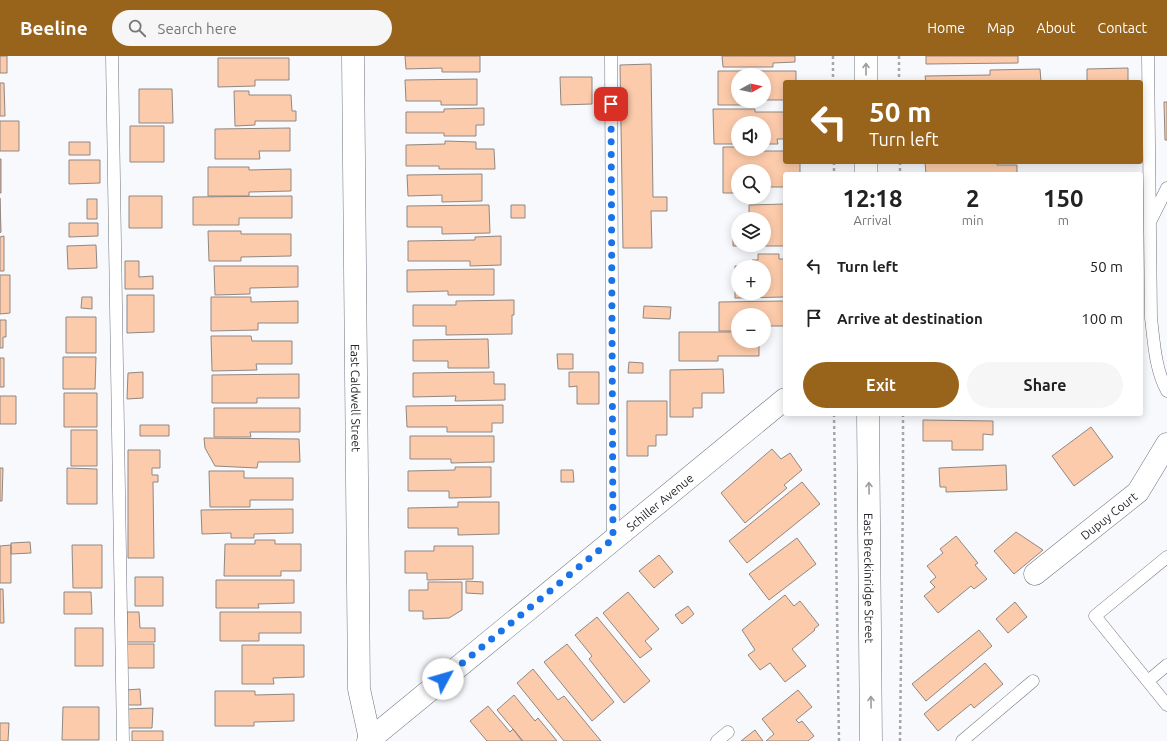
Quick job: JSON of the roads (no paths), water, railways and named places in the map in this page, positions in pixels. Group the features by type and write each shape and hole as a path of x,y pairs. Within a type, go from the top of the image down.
{"street":[{"name":"East Caldwell Street","path":"353,56 359,689 369,740"},
{"path":"866,56 866,80"},
{"name":"Schiller Avenue","path":"369,740 783,401"},
{"name":"East Breckinridge Street","path":"868,416 871,741"},
{"name":"Dupuy Court","path":"1036,574 1138,492 1167,444"}],"lane":[{"path":"112,56 124,741"},
{"path":"611,56 613,539"},
{"path":"1148,56 1151,318 1154,351 1163,383 1167,391"},
{"path":"1150,223 1167,188"},
{"path":"1167,557 1095,616 1167,704"},
{"path":"1148,681 1167,665"},
{"path":"962,741 1033,681"},
{"path":"717,741 728,732"}]}
